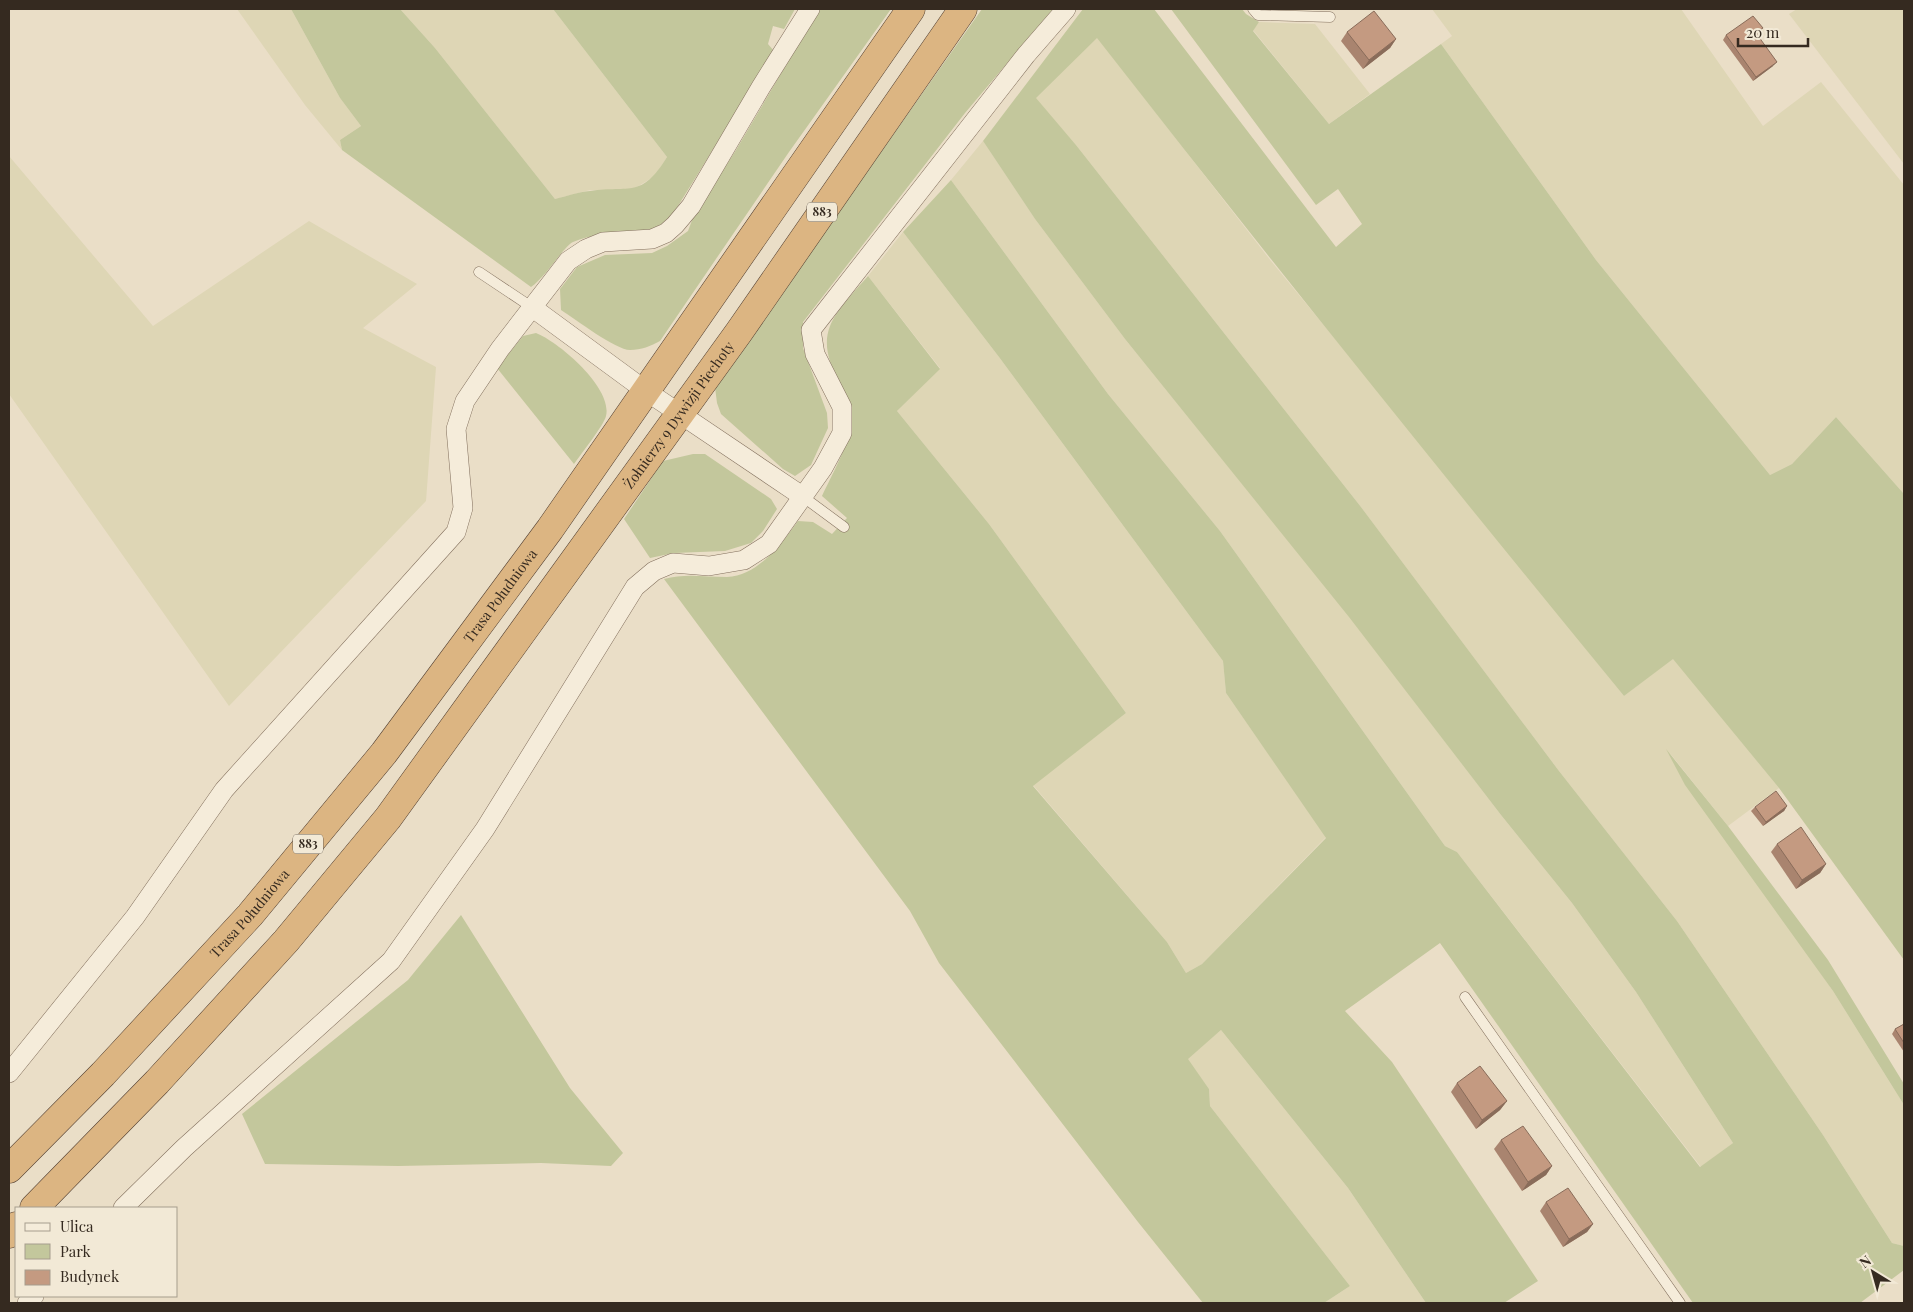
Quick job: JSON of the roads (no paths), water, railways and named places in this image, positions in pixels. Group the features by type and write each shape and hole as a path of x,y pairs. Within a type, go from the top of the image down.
{"highway":[{"name":"883","path":"646,392 911,9"},
{"name":"Żołnierzy 9 Dywizji Piechoty","path":"35,1207 157,1082 280,948 388,818 680,414 963,9"},
{"name":"Trasa Południowa","path":"9,1169 109,1067 250,915 384,753 575,493 646,392"}],"street":[{"path":"9,1073 135,917 224,790 456,532 463,508 456,429 465,401 500,349 568,261 586,249 603,242 652,240 666,233 675,225 691,206 761,87 810,9"},
{"path":"123,1207 184,1148 391,961 485,829 635,587 654,571 673,563 709,566 744,560 769,544 823,468 842,433 842,407 815,354 811,330 1026,55 1066,9"},
{"path":"533,308 646,392 802,496"}],"lane":[{"path":"1253,9 1258,15 1330,17"},
{"path":"479,272 533,308"},
{"path":"802,496 844,526"},
{"path":"1465,997 1680,1303"}]}
